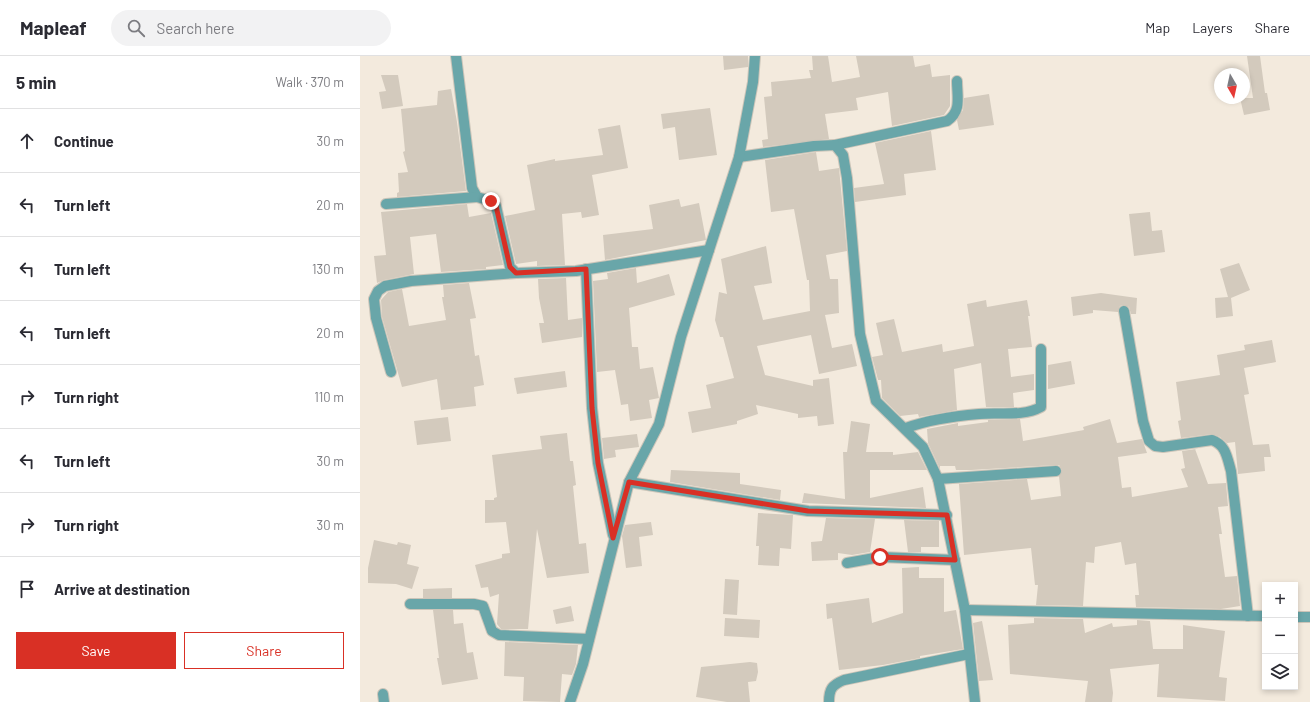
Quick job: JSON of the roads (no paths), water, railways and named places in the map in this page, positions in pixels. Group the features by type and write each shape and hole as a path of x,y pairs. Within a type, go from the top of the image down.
{"street":[{"path":"456,56 472,188 477,197"},
{"path":"570,702 583,664 613,538 629,482 659,424 681,337 739,157 753,82 755,56"},
{"path":"739,157 814,146 835,145 947,121 954,116 958,109 957,81"},
{"path":"835,145 843,155 846,171 860,334 876,401 906,428 923,447 938,479 947,515 965,610 975,702"},
{"path":"386,204 477,197 491,201 496,206 510,267 516,273"},
{"path":"391,372 376,318 374,299 378,291 386,286 412,281 586,269 709,250"},
{"path":"586,269 592,408 598,463 613,538"},
{"path":"1124,310 1143,421 1149,441 1155,446 1163,447 1212,440 1219,442 1225,450 1231,471 1248,616"},
{"path":"906,428 919,423 979,414 1023,413 1034,411 1041,407 1041,349"},
{"path":"938,479 1056,471"},
{"path":"629,482 808,511 947,515"},
{"path":"846,563 880,557 955,560"},
{"path":"410,604 474,604 483,606 492,631 499,635 589,639"},
{"path":"965,610 1262,616"},
{"path":"1298,617 1310,617"},
{"path":"829,702 829,691 834,684 844,680 969,654"}]}
